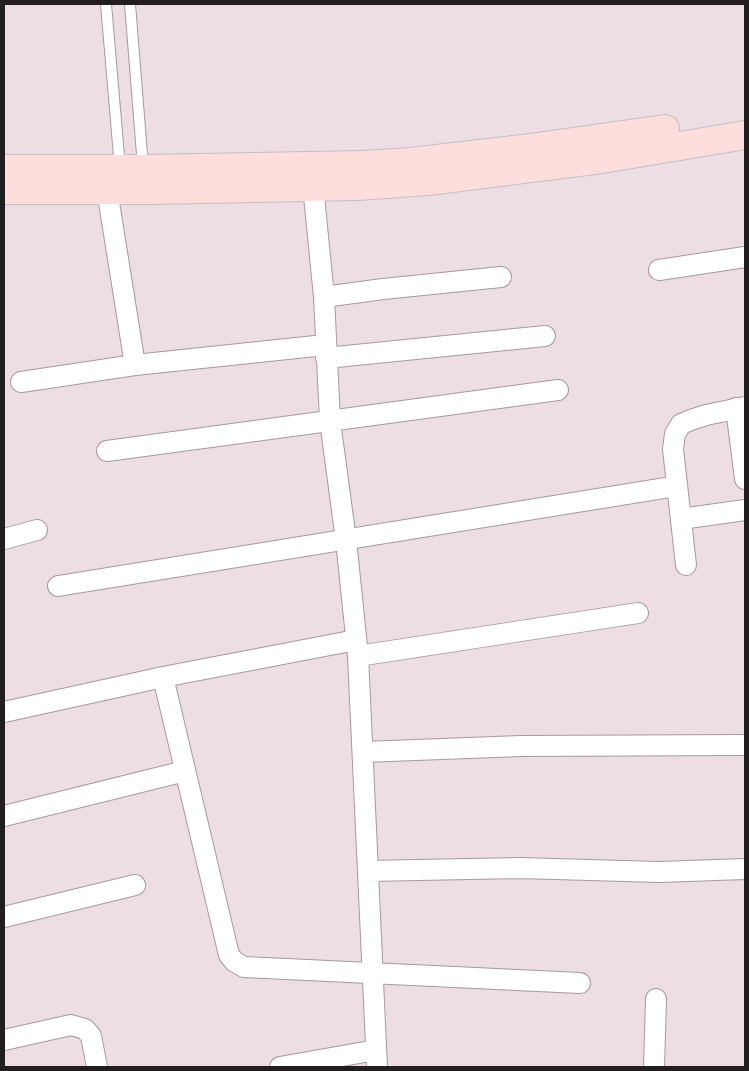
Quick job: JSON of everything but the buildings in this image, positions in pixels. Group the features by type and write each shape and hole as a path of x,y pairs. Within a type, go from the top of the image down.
{"main road":[{"path":"4,190 123,176 411,162 523,150 745,117"},
{"path":"4,169 313,186 358,186 472,176 602,158 745,134"}],"street":[{"path":"123,176 135,365"},
{"path":"280,1067 376,1058 357,648 346,540 330,421 324,297 313,186"},
{"path":"659,270 745,257"},
{"path":"324,297 501,277"},
{"path":"21,382 135,365 544,336"},
{"path":"107,451 558,390"},
{"path":"686,565 673,449 675,434 681,424 706,415 741,408 745,479"},
{"path":"58,586 677,486"},
{"path":"681,519 745,510"},
{"path":"4,538 37,530"},
{"path":"4,712 163,678 357,648 638,613"},
{"path":"163,678 229,955 235,962 244,967 580,983"},
{"path":"363,752 521,746 745,745"},
{"path":"4,816 186,771"},
{"path":"368,871 520,868 658,872 745,868"},
{"path":"4,917 135,886"},
{"path":"654,1067 656,998"},
{"path":"4,1040 71,1025 85,1029 91,1036 98,1067"}],"lane":[{"path":"106,4 123,176"},
{"path":"123,176 130,4"}]}
